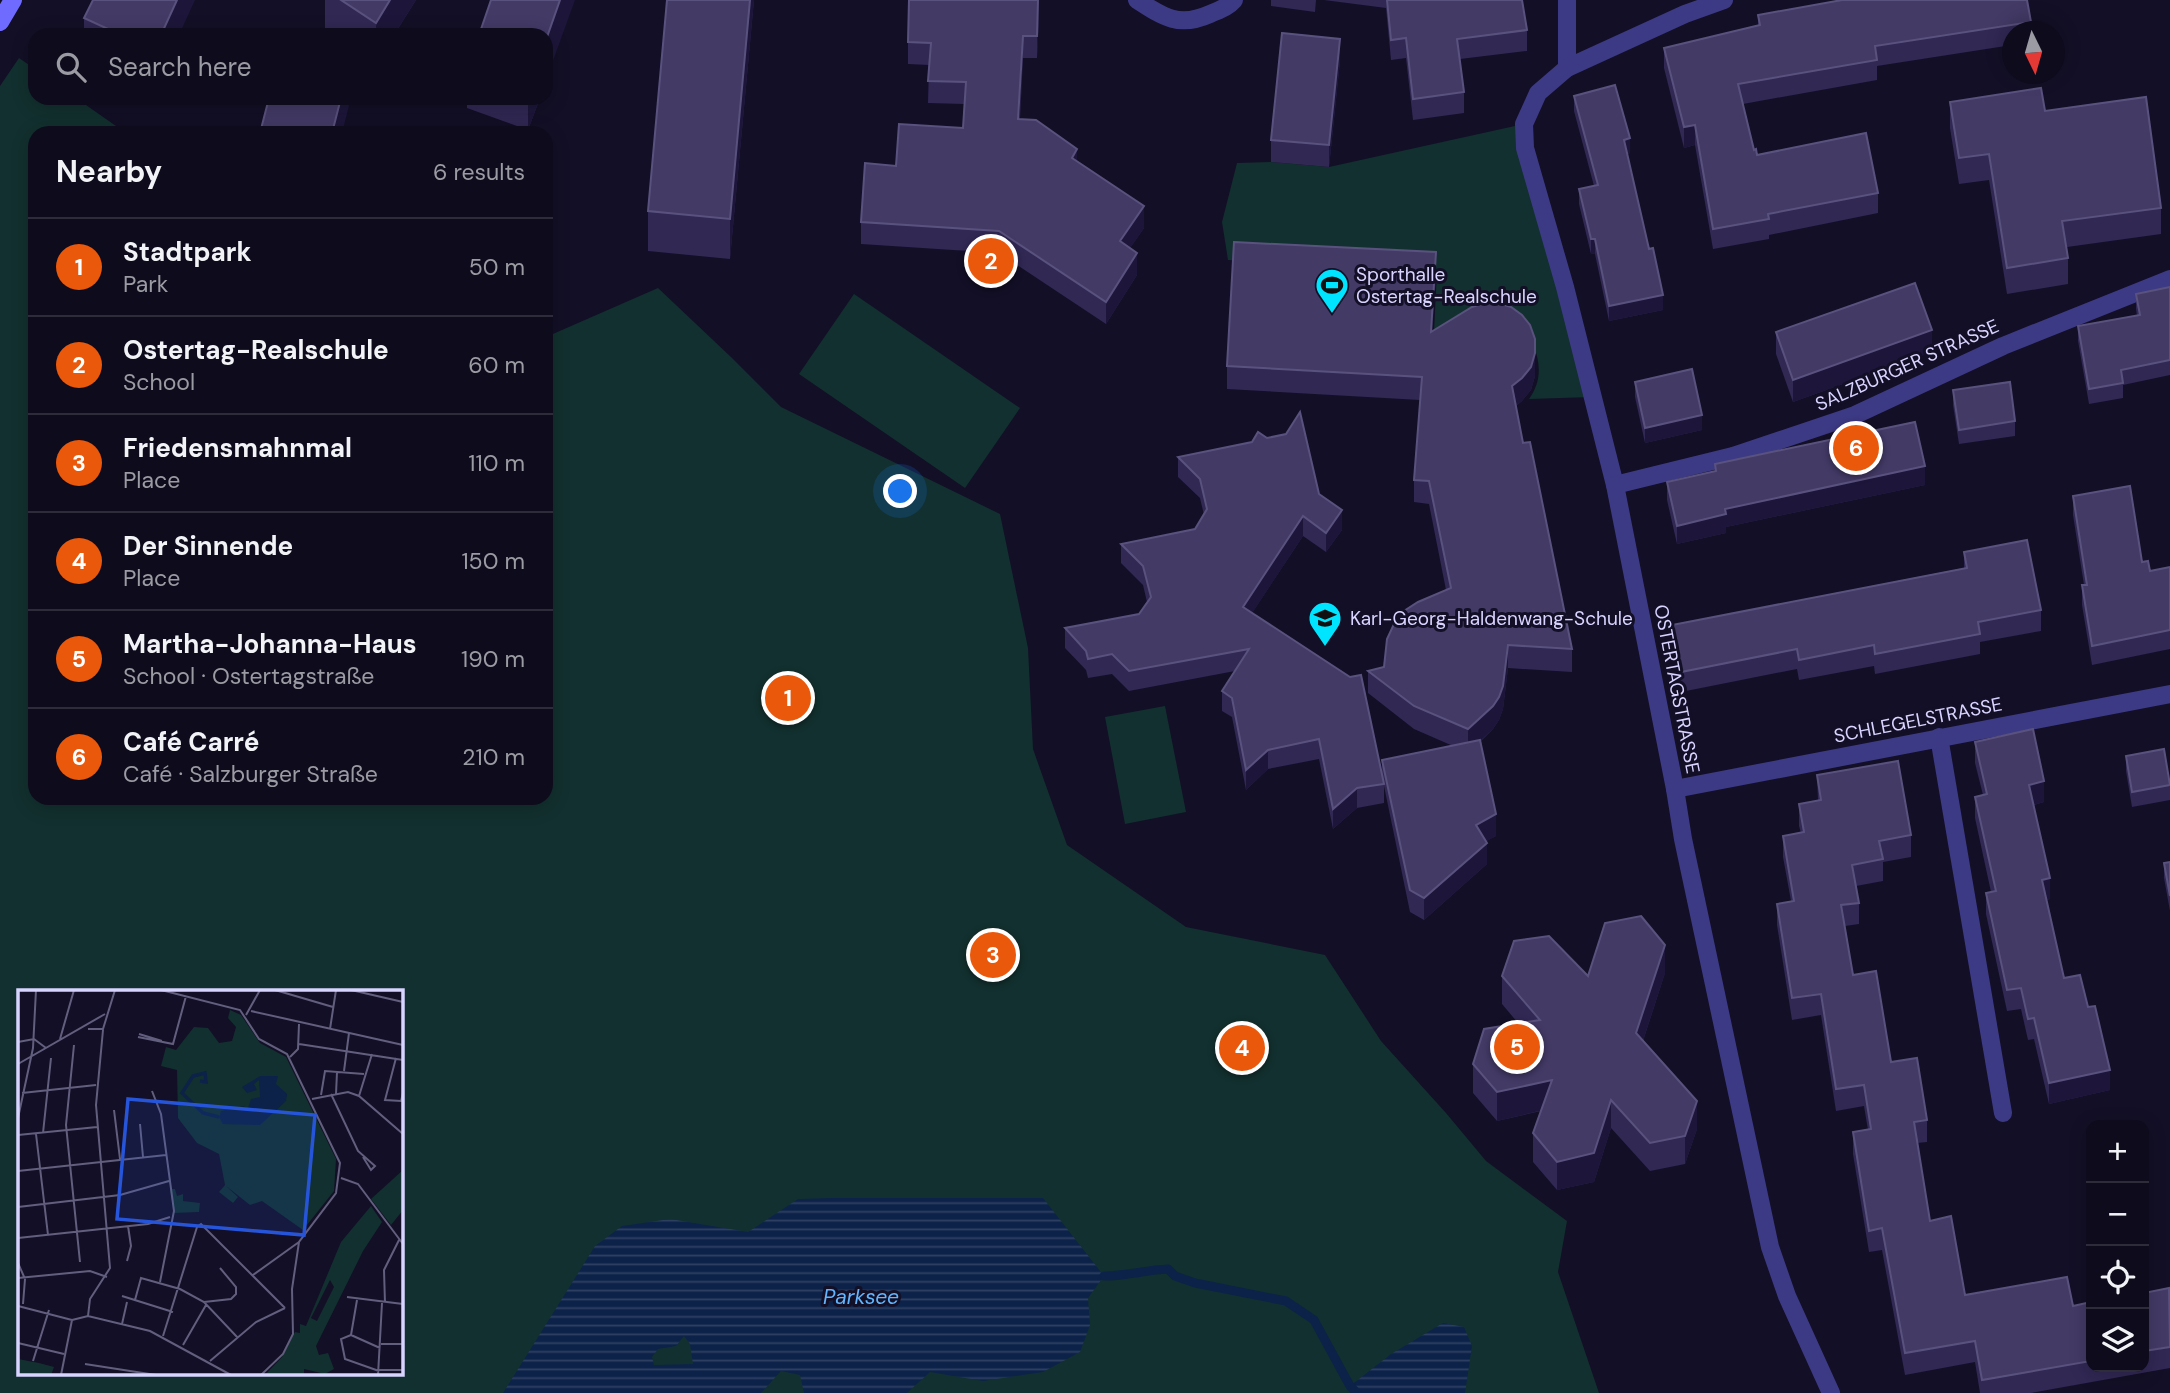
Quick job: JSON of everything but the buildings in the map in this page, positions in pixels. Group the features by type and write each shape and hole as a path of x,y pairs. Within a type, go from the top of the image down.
{"main road":[{"path":"0,22 13,0"}],"street":[{"path":"1137,0 1171,20 1196,20 1231,3"},
{"path":"1567,0 1567,68"},
{"name":"OSTERTAGSTRASSE","path":"1724,0 1685,14 1567,68 1538,93 1524,124 1525,148 1565,287 1615,485 1683,839 1770,1247 1787,1296 1831,1393"},
{"name":"SALZBURGER STRASSE","path":"1615,485 1733,456 1855,415 2003,346 2170,279"},
{"name":"SCHLEGELSTRASSE","path":"1675,789 2170,694"},
{"path":"1939,737 2003,1113"}],"green space":[{"path":"19,58 28,64 28,105 86,105 116,126 28,126 28,805 553,805 553,334 658,288 781,407 1000,514 1028,648 1033,749 1067,845 1186,927 1325,955 1381,1041 1486,1161 1567,1221 1558,1272 1599,1393 0,1393 0,86"},
{"path":"1524,124 1592,397 1529,399 1539,374 1534,346 1433,351 1437,272 1228,260 1222,222 1237,163 1271,162 1329,167"},
{"path":"854,294 1020,408 965,488 799,374"},
{"path":"1165,706 1186,812 1125,824 1105,717"}],"water":[{"name":"Parksee","path":"1043,1198 1104,1276 1088,1298 1090,1325 1080,1352 1043,1372 983,1381 930,1372 907,1393 804,1393 800,1375 781,1371 761,1393 503,1393 595,1246 622,1226 670,1219 748,1232 798,1199","holes":["684,1336 690,1344 693,1364 654,1365 652,1357 658,1349 676,1346"]},
{"path":"1443,1323 1464,1327 1472,1346 1465,1393 1357,1393 1350,1386 1391,1354"}],"waterway":[{"path":"1104,1276 1168,1269 1175,1276 1195,1283 1286,1301 1314,1320 1350,1386 1357,1393"}],"place":[{"name":"Ostertag-Realschule","path":"991,261"},
{"name":"Sporthalle Ostertag-Realschule","path":"1332,315"},
{"name":"Café Carré","path":"1856,448"},
{"name":"Karl-Georg-Haldenwang-Schule","path":"1325,648"},
{"name":"Stadtpark","path":"788,698"},
{"name":"Friedensmahnmal","path":"993,955"},
{"name":"Martha-Johanna-Haus","path":"1517,1047"},
{"name":"Der Sinnende","path":"1242,1048"}]}
